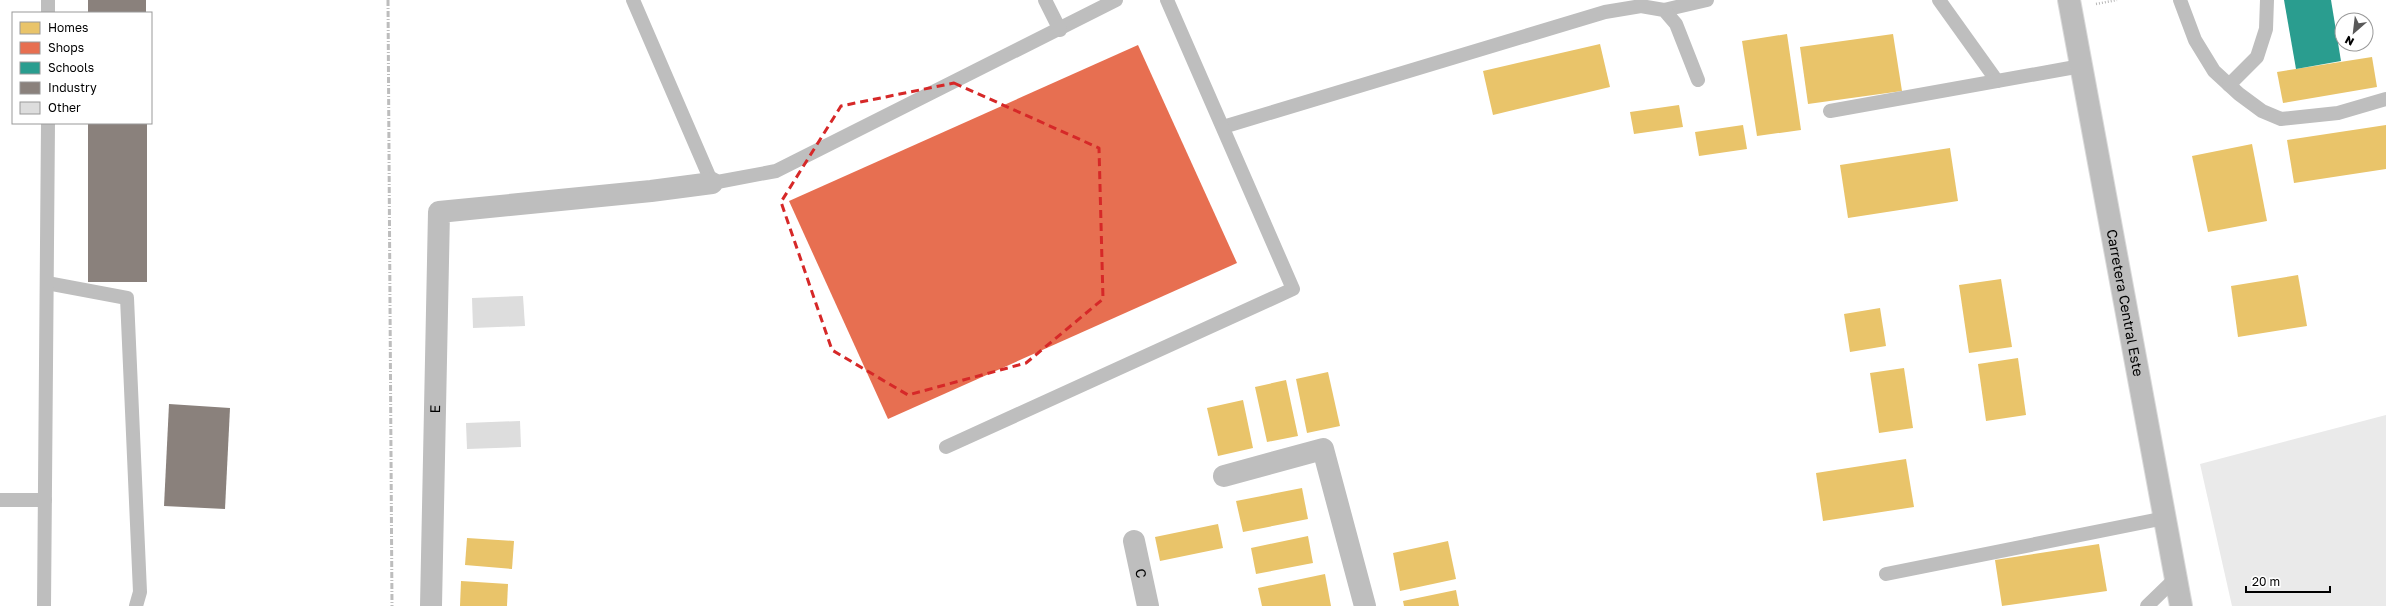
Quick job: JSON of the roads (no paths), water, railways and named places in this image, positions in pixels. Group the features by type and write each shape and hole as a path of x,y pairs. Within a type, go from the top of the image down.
{"main road":[{"name":"Carretera Central Este","path":"2069,0 2181,606"}],"street":[{"name":"E","path":"431,606 439,212 651,191 712,183"},
{"path":"1224,476 1323,449 1365,606"},
{"name":"C","path":"1134,541 1148,606"}],"lane":[{"path":"48,0 48,12"},
{"path":"633,0 712,183 776,171 1060,30 1116,0"},
{"path":"1046,0 1060,30"},
{"path":"946,447 1293,289 1167,0"},
{"path":"1223,127 1605,12 1641,6 1664,10 1707,0"},
{"path":"1939,0 1997,81"},
{"path":"2180,0 2195,40 2214,71 2262,111 2281,119 2338,113 2386,99"},
{"path":"2229,85 2257,57 2266,29 2266,0"},
{"path":"1664,10 1676,24 1698,80"},
{"path":"1830,111 2081,66"},
{"path":"44,606 48,124"},
{"path":"47,283 127,298 140,592 136,606"},
{"path":"0,500 45,500"},
{"path":"1886,574 2165,518"},
{"path":"2147,606 2176,578"}],"railway":[{"path":"388,0 392,606"}]}
